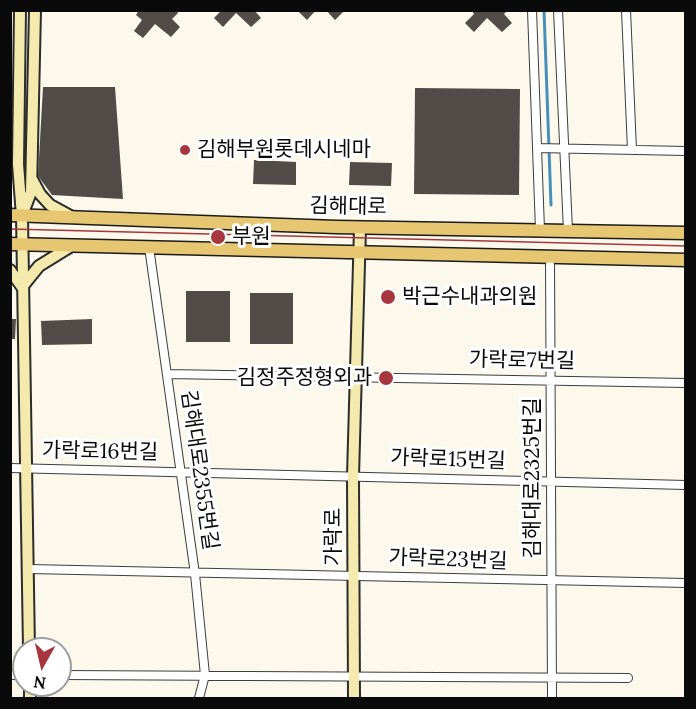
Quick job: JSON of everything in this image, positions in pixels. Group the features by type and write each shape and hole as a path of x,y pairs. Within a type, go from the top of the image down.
{"main road":[{"path":"20,10 16,244 22,287 29,637"},
{"path":"16,216 31,192 35,10"},
{"path":"10,179 18,164"},
{"path":"32,170 33,182 40,194 56,209 75,218"},
{"name":"김해대로","path":"16,216 360,228 686,232"},
{"name":"가락로","path":"354,699 353,476 360,228"},
{"path":"16,244 686,260"},
{"path":"22,287 39,266 73,245"},
{"path":"10,270 22,287"}],"street":[{"path":"532,10 541,148 540,230"},
{"path":"558,10 568,231"},
{"path":"626,10 632,150"},
{"path":"541,148 686,151"},
{"name":"김해대로2355번길","path":"149,247 195,574 205,675 199,699"},
{"name":"김해대로2325번길","path":"550,257 552,699"},
{"path":"167,374 357,376"},
{"name":"가락로7번길","path":"357,376 686,383"},
{"name":"가락로16번길","path":"10,468 353,476"},
{"name":"가락로15번길","path":"353,476 686,485"},
{"name":"가락로23번길","path":"29,569 686,584"},
{"path":"72,675 628,678"}],"building":[{"path":"139,10 176,10 178,13 172,19 180,27 171,37 155,24 143,38 134,31 142,20 136,15"},
{"path":"222,10 254,10 261,18 251,27 236,13 223,27 214,18"},
{"path":"297,10 316,10 307,20"},
{"path":"326,10 345,10 335,20"},
{"path":"471,10 508,10 504,14 512,23 502,32 487,18 474,32 465,23 474,14"},
{"path":"43,87 115,87 123,199 52,195 38,176"},
{"path":"415,88 520,89 519,195 414,194"},
{"path":"254,160 296,162 296,185 253,184"},
{"path":"350,162 392,163 391,186 349,185"},
{"path":"186,291 230,291 230,342 186,342"},
{"path":"250,293 293,293 293,344 250,344"},
{"path":"10,319 16,319 15,339 10,339"},
{"path":"92,319 92,344 42,345 41,321"}],"waterway":[{"path":"544,10 551,205"}],"tram line":[{"path":"10,229 686,246"}],"place":[{"name":"김해부원롯데시네마","path":"185,150"},
{"name":"부원","path":"218,237"},
{"name":"박근수내과의원","path":"388,297"},
{"name":"김정주정형외과","path":"386,378"}]}
